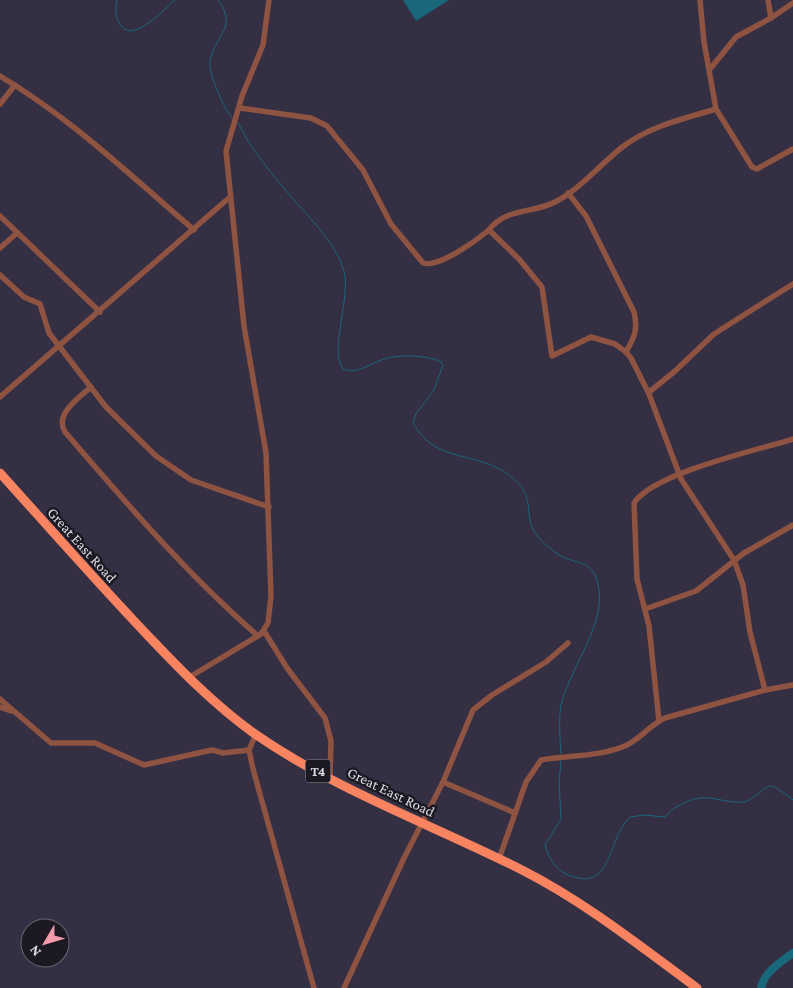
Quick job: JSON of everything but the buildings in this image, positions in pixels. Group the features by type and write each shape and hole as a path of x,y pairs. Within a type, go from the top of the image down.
{"highway":[{"name":"Great East Road","path":"0,473 86,571 188,678 215,703 256,734 330,778 421,823 499,858 582,903 697,988"}],"street":[{"path":"188,678 258,636 264,631 268,623 271,596 269,507 263,429 244,326 226,151 242,96 263,45 268,0"},
{"path":"700,0 704,42 716,109 753,168 759,168 793,149"},
{"path":"768,0 771,18"},
{"path":"710,69 736,37 771,18 793,3"},
{"path":"0,76 15,85 85,138 194,230"},
{"path":"0,104 15,85"},
{"path":"240,108 302,116 316,119 327,126 363,170 390,224 423,263 430,265 465,247 489,230 504,216 538,209 568,193 621,148 645,133 663,125 716,109"},
{"path":"568,193 581,207 590,223 634,312 637,325 636,333 626,352"},
{"path":"0,397 230,197"},
{"path":"0,216 100,312"},
{"path":"489,230 520,259 542,287 552,356 591,337 615,344 626,352 649,392 679,474 734,560 743,585 750,632 766,690"},
{"path":"0,248 17,233"},
{"path":"0,275 24,296 40,304 46,327 91,387 126,428 170,467 205,486 269,507"},
{"path":"649,392 674,372 714,334 793,284"},
{"path":"91,387 63,414 62,425 66,432 187,570 258,636"},
{"path":"659,720 652,650 637,579 633,506 636,500 645,492 679,474 793,439"},
{"path":"645,610 696,591 734,560 793,525"},
{"path":"264,631 287,668 325,718 331,741 330,778"},
{"path":"344,988 421,823 443,782 473,710 492,695 546,662 568,642"},
{"path":"499,858 526,782 541,760 619,748 637,739 659,720 766,690 793,685"},
{"path":"0,699 50,742 96,743 144,765 212,750 223,753 249,750"},
{"path":"0,707 15,713"},
{"path":"256,734 249,750 314,988"},
{"path":"443,782 515,813"}],"water":[{"path":"403,0 449,0 416,21"}],"waterway":[{"path":"117,0 117,18 122,27 128,30 134,30 150,22 175,0"},
{"path":"218,0 224,10 226,25 212,52 210,67 217,91 232,118"},
{"path":"238,123 264,163 323,233 340,261 344,271 345,295 338,350 339,361 343,369 359,370 384,359 397,356 421,357 441,362 443,365 434,390 416,414 413,423 422,436 432,445 444,451 483,462 509,475 524,491 530,522 538,537 558,554 586,565 596,577 599,599 598,614 562,701 560,713 561,754"},
{"path":"561,761 559,782 561,819 545,845 550,858 560,870 568,875 583,879 594,877 602,871 622,827 630,817 644,815 665,817 678,806 701,798 745,802 771,786 793,800"},
{"path":"761,988 769,972 793,953"}]}
